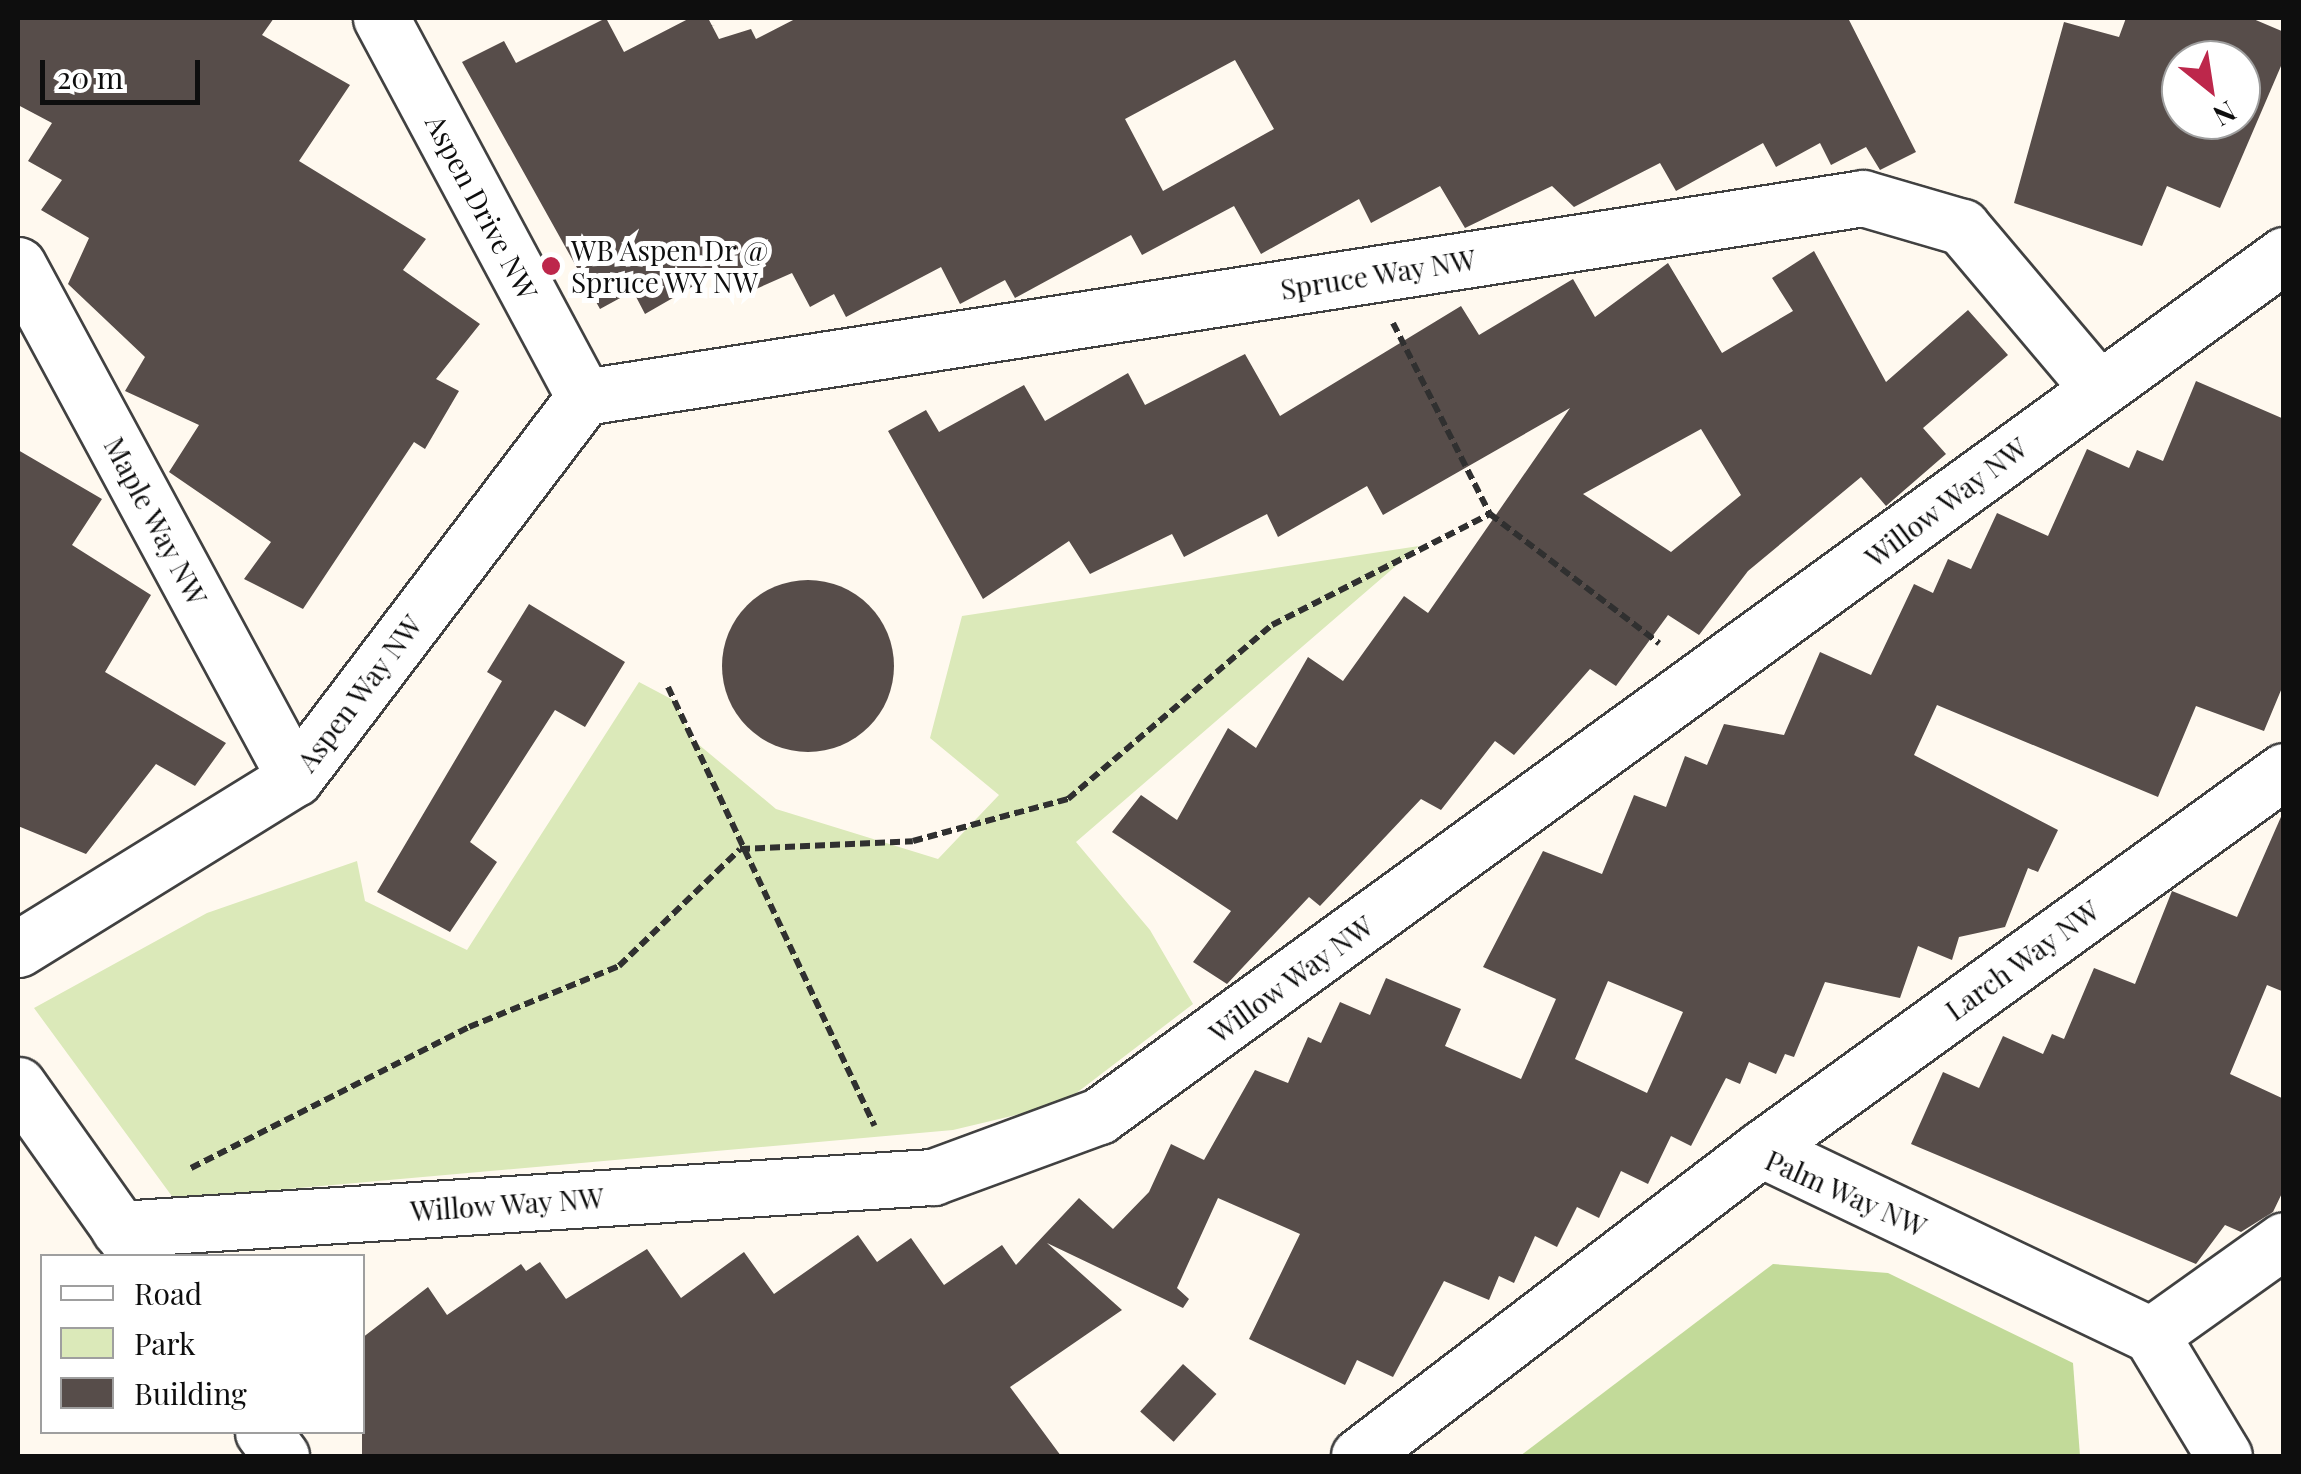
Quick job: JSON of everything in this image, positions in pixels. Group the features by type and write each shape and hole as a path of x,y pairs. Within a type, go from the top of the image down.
{"lane":[{"name":"Aspen Drive NW","path":"381,18 584,397"},
{"name":"Spruce Way NW","path":"584,397 1863,198 1962,227 2098,388"},
{"name":"Willow Way NW","path":"129,1243 933,1177 1099,1116 1708,681 2098,388 2284,255"},
{"name":"Maple Way NW","path":"18,265 295,778"},
{"name":"Aspen Way NW","path":"18,950 295,778 584,397"},
{"name":"Larch Way NW","path":"1761,1149 2284,771"},
{"path":"18,1085 129,1243"},
{"name":"Palm Way NW","path":"1360,1456 1761,1149 2150,1335"},
{"path":"2224,1456 2150,1335 2284,1240"},
{"path":"264,1434 281,1456"}],"path":[{"path":"1368,276 1490,514 1708,681"},
{"path":"186,1171 469,1026 619,966 740,849 913,841 1068,800 1286,615 1490,514"},
{"path":"668,687 894,1179"}],"green space":[{"path":"1419,546 1076,842 1150,930 1193,1004 1062,1104 953,1130 174,1199 34,1008 207,913 357,861 365,901 467,950 639,682 675,701 692,739 776,809 938,859 999,795 930,738 962,616"},
{"path":"1773,1264 1888,1273 2073,1363 2080,1456 1520,1456"}],"building":[{"path":"18,18 274,18 262,35 350,85 299,161 426,239 403,270 480,324 436,379 459,391 425,449 414,442 303,609 244,579 271,542 169,472 199,425 125,391 145,357 68,284 89,238 41,210 62,180 28,161 52,123 18,105"},
{"path":"606,18 624,52 690,18 708,18 719,39 751,29 756,39 797,18 1848,18 1916,152 1880,170 1866,147 1831,165 1820,143 1776,167 1763,143 1676,191 1660,163 1574,207 1552,186 1465,228 1440,186 1371,223 1359,199 1261,254 1234,206 1142,255 1131,235 1015,298 1005,280 960,304 941,267 846,317 834,294 810,307 792,273 738,297 725,268 645,314 633,291 600,309 462,62 504,41 516,63","holes":["1235,60 1274,129 1163,191 1125,119"]},
{"path":"2126,18 2251,18 2284,32 2284,59 2261,113 2261,40 2161,40 2161,140 2249,140 2220,208 2167,186 2142,246 2014,203 2064,22 2119,37"},
{"path":"1814,251 1886,382 1968,310 2008,355 1923,428 1946,454 1886,506 1861,477 1748,571 1699,635 1668,615 1616,686 1590,669 1514,755 1495,741 1441,810 1421,799 1320,906 1309,897 1227,984 1193,962 1231,911 1112,832 1141,795 1177,820 1228,728 1256,748 1308,657 1343,681 1404,596 1428,613 1570,408 1383,515 1367,486 1278,537 1267,514 1184,557 1172,534 1090,574 1069,541 983,599 888,431 926,410 939,432 1024,385 1045,421 1128,373 1145,405 1245,354 1280,416 1461,306 1479,335 1573,279 1595,317 1668,263 1722,353 1793,311 1772,278","holes":["1701,429 1741,495 1671,552 1583,494"]},
{"path":"2196,381 2284,419 2284,683 2264,731 2196,706 2158,797 1937,705 1914,755 2058,830 2038,872 2028,868 2005,927 1959,937 1952,960 1918,946 1900,998 1825,982 1794,1057 1785,1054 1776,1074 1749,1062 1740,1084 1726,1078 1691,1146 1671,1136 1648,1184 1621,1171 1599,1218 1577,1207 1557,1247 1535,1236 1514,1283 1499,1276 1489,1300 1444,1281 1393,1377 1357,1360 1345,1385 1249,1339 1300,1234 1218,1198 1177,1288 1189,1299 1183,1308 1047,1243 1122,1310 1010,1387 1061,1456 362,1456 365,1336 428,1287 447,1315 521,1264 526,1271 540,1262 566,1299 647,1249 681,1298 744,1252 774,1294 858,1235 877,1262 911,1238 944,1285 1002,1245 1016,1265 1079,1198 1113,1229 1149,1192 1171,1144 1204,1160 1255,1070 1288,1083 1308,1037 1321,1043 1340,1002 1370,1015 1386,978 1461,1009 1445,1046 1521,1079 1556,999 1483,967 1543,851 1602,874 1634,795 1666,807 1685,756 1707,765 1724,724 1784,735 1820,652 1871,675 1914,584 1933,593 1948,559 1971,569 1997,513 2048,536 2087,449 2129,468 2137,450 2163,461","holes":["1608,981 1683,1012 1647,1093 1575,1059"]},
{"path":"18,450 102,499 72,545 151,595 105,672 226,743 195,786 156,764 86,854 18,826"},
{"path":"808,580 841,586 869,605 888,633 894,666 888,699 869,727 841,746 808,752 775,746 747,727 728,699 722,666 728,633 747,605 775,586"},
{"path":"529,604 625,662 585,727 555,710 470,842 497,862 450,932 377,892 502,681 487,672"},
{"path":"2284,810 2284,992 2267,985 2230,1074 2284,1099 2284,1189 2273,1212 2241,1232 2225,1225 2196,1264 1911,1144 1943,1072 1979,1088 2003,1036 2043,1054 2052,1034 2064,1039 2094,968 2135,984 2172,891 2237,917"},
{"path":"1183,1364 1216,1394 1174,1442 1140,1412"}],"place":[{"name":"WB Aspen Dr @ Spruce WY NW","path":"551,266"}]}
